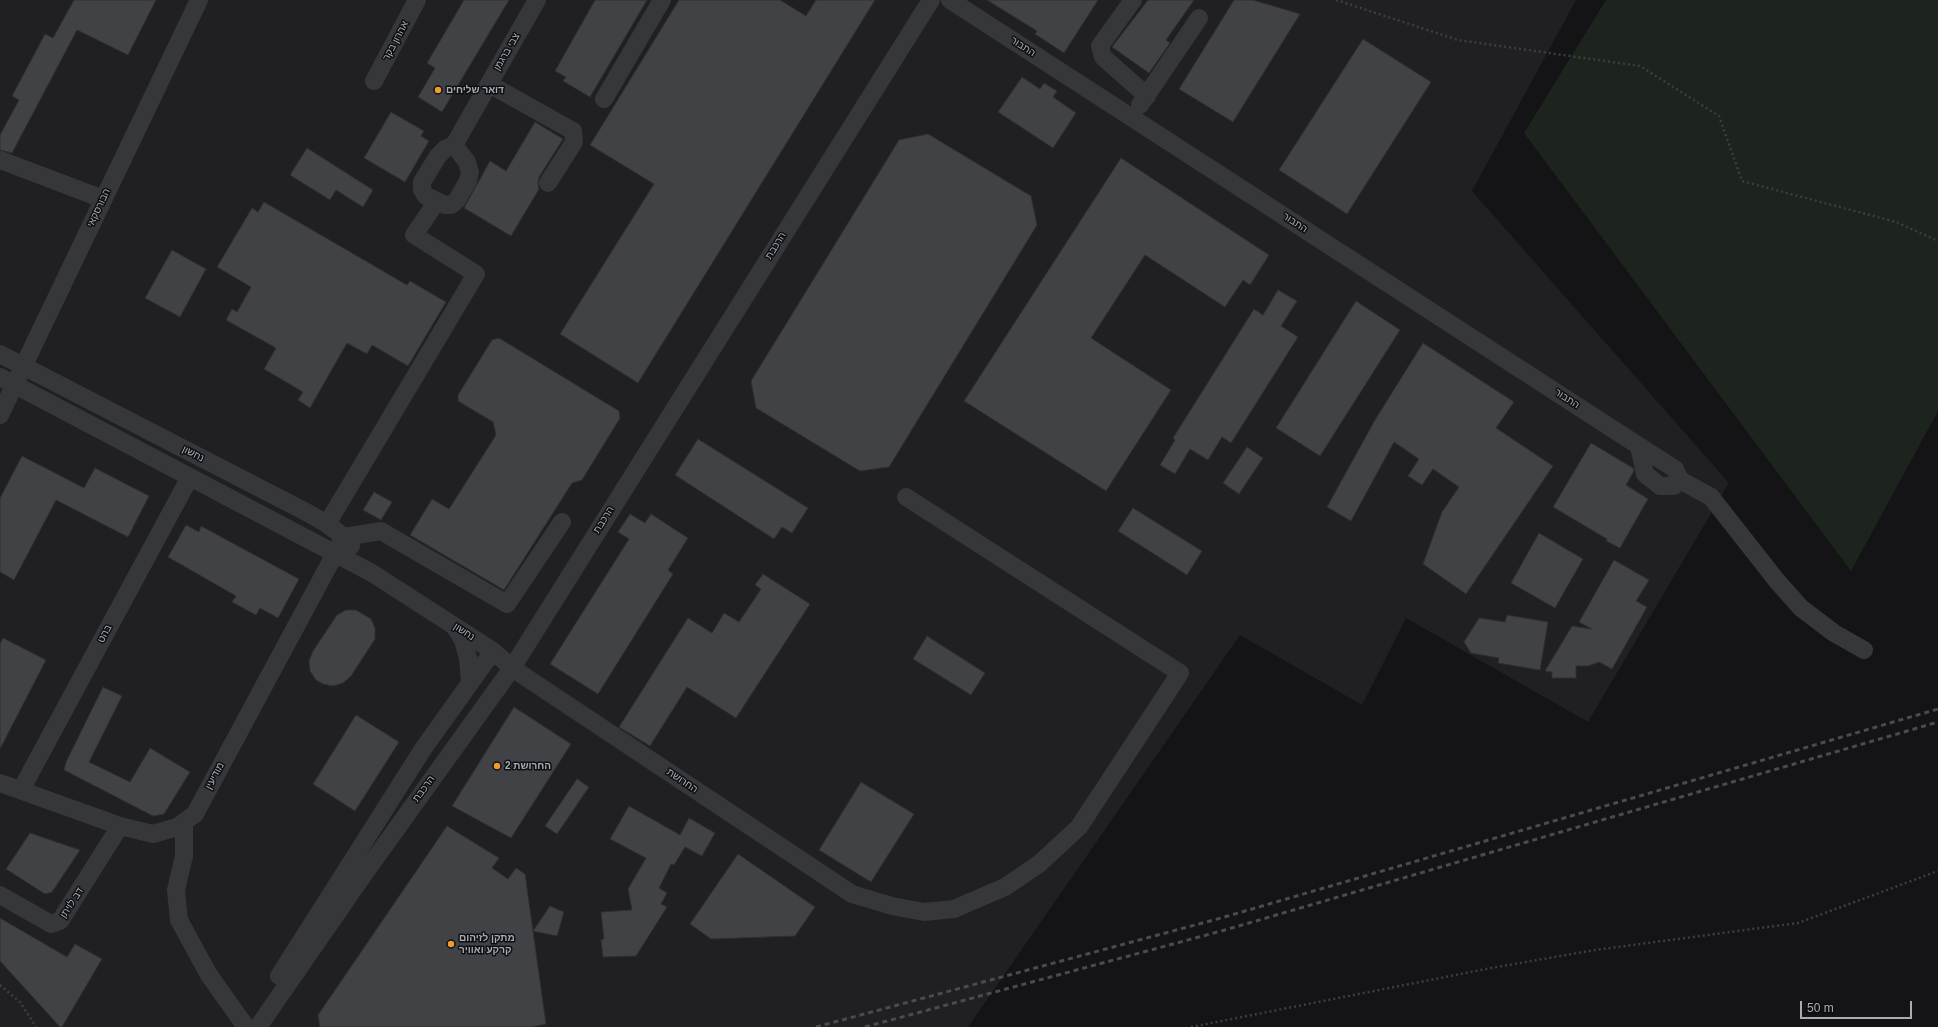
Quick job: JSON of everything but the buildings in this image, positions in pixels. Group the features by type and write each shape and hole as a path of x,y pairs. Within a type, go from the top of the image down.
{"street":[{"name":"הבורסקאי","path":"0,415 7,381 24,367 199,0"},
{"name":"אהרון בקר","path":"374,81 417,0"},
{"name":"צבי ברגמן","path":"437,201 426,196 422,190 422,182 438,156 445,149 454,145 537,0"},
{"path":"604,99 662,0"},
{"name":"הרכבת","path":"258,1027 364,874 512,668 931,0"},
{"name":"התבור","path":"950,0 1639,446 1645,474 1660,486 1674,486 1680,480 1711,497 1777,581 1801,608 1834,633 1864,650"},
{"path":"1133,0 1100,46 1102,57 1147,96"},
{"path":"1132,118 1199,18"},
{"path":"489,84 573,131 574,142 548,183"},
{"path":"326,524 476,274 414,235 437,201 445,205 451,205 457,200 468,181 470,172 468,162 454,145"},
{"path":"0,160 103,199"},
{"name":"נחשון","path":"0,354 326,524 344,538 372,573"},
{"name":"נחשון","path":"7,381 372,573 493,650 512,668"},
{"name":"בהט","path":"21,790 190,477"},
{"name":"החרושת","path":"512,668 852,894 892,906 924,912 954,909 1005,887 1039,864 1079,827 1180,673 906,497"},
{"path":"344,538 381,531 507,604 562,522"},
{"name":"מודיעין","path":"0,783 120,826 152,834 177,827 195,814 344,538"},
{"path":"453,625 465,646 470,671 470,683"},
{"path":"184,822 184,856 176,890 179,920 208,975 246,1027 423,749 493,650"},
{"name":"דב לויתן","path":"0,895 51,924 60,921 120,826"}],"path":[{"path":"1336,0 1458,40 1640,66 1719,116 1742,181 1896,222 1938,241"},
{"path":"1191,1027 1492,968 1595,950 1798,923 1938,871"},
{"path":"0,985 20,1002 36,1027"}],"shaded area":[{"path":"0,0 1576,0 1472,191 1729,483 1588,722 1406,618 1362,705 1240,635 968,1027 0,1027"},
{"path":"1606,0 1938,0 1938,411 1851,571 1524,133"}],"railway":[{"path":"816,1027 1221,918 1938,709"},
{"path":"865,1027 1225,930 1938,722"}],"place":[{"name":"דואר שליחים","path":"438,90"},
{"name":"החרושת 2","path":"497,766"},
{"name":"מתקן לזיהום קרקע ואוויר","path":"451,944"}]}
